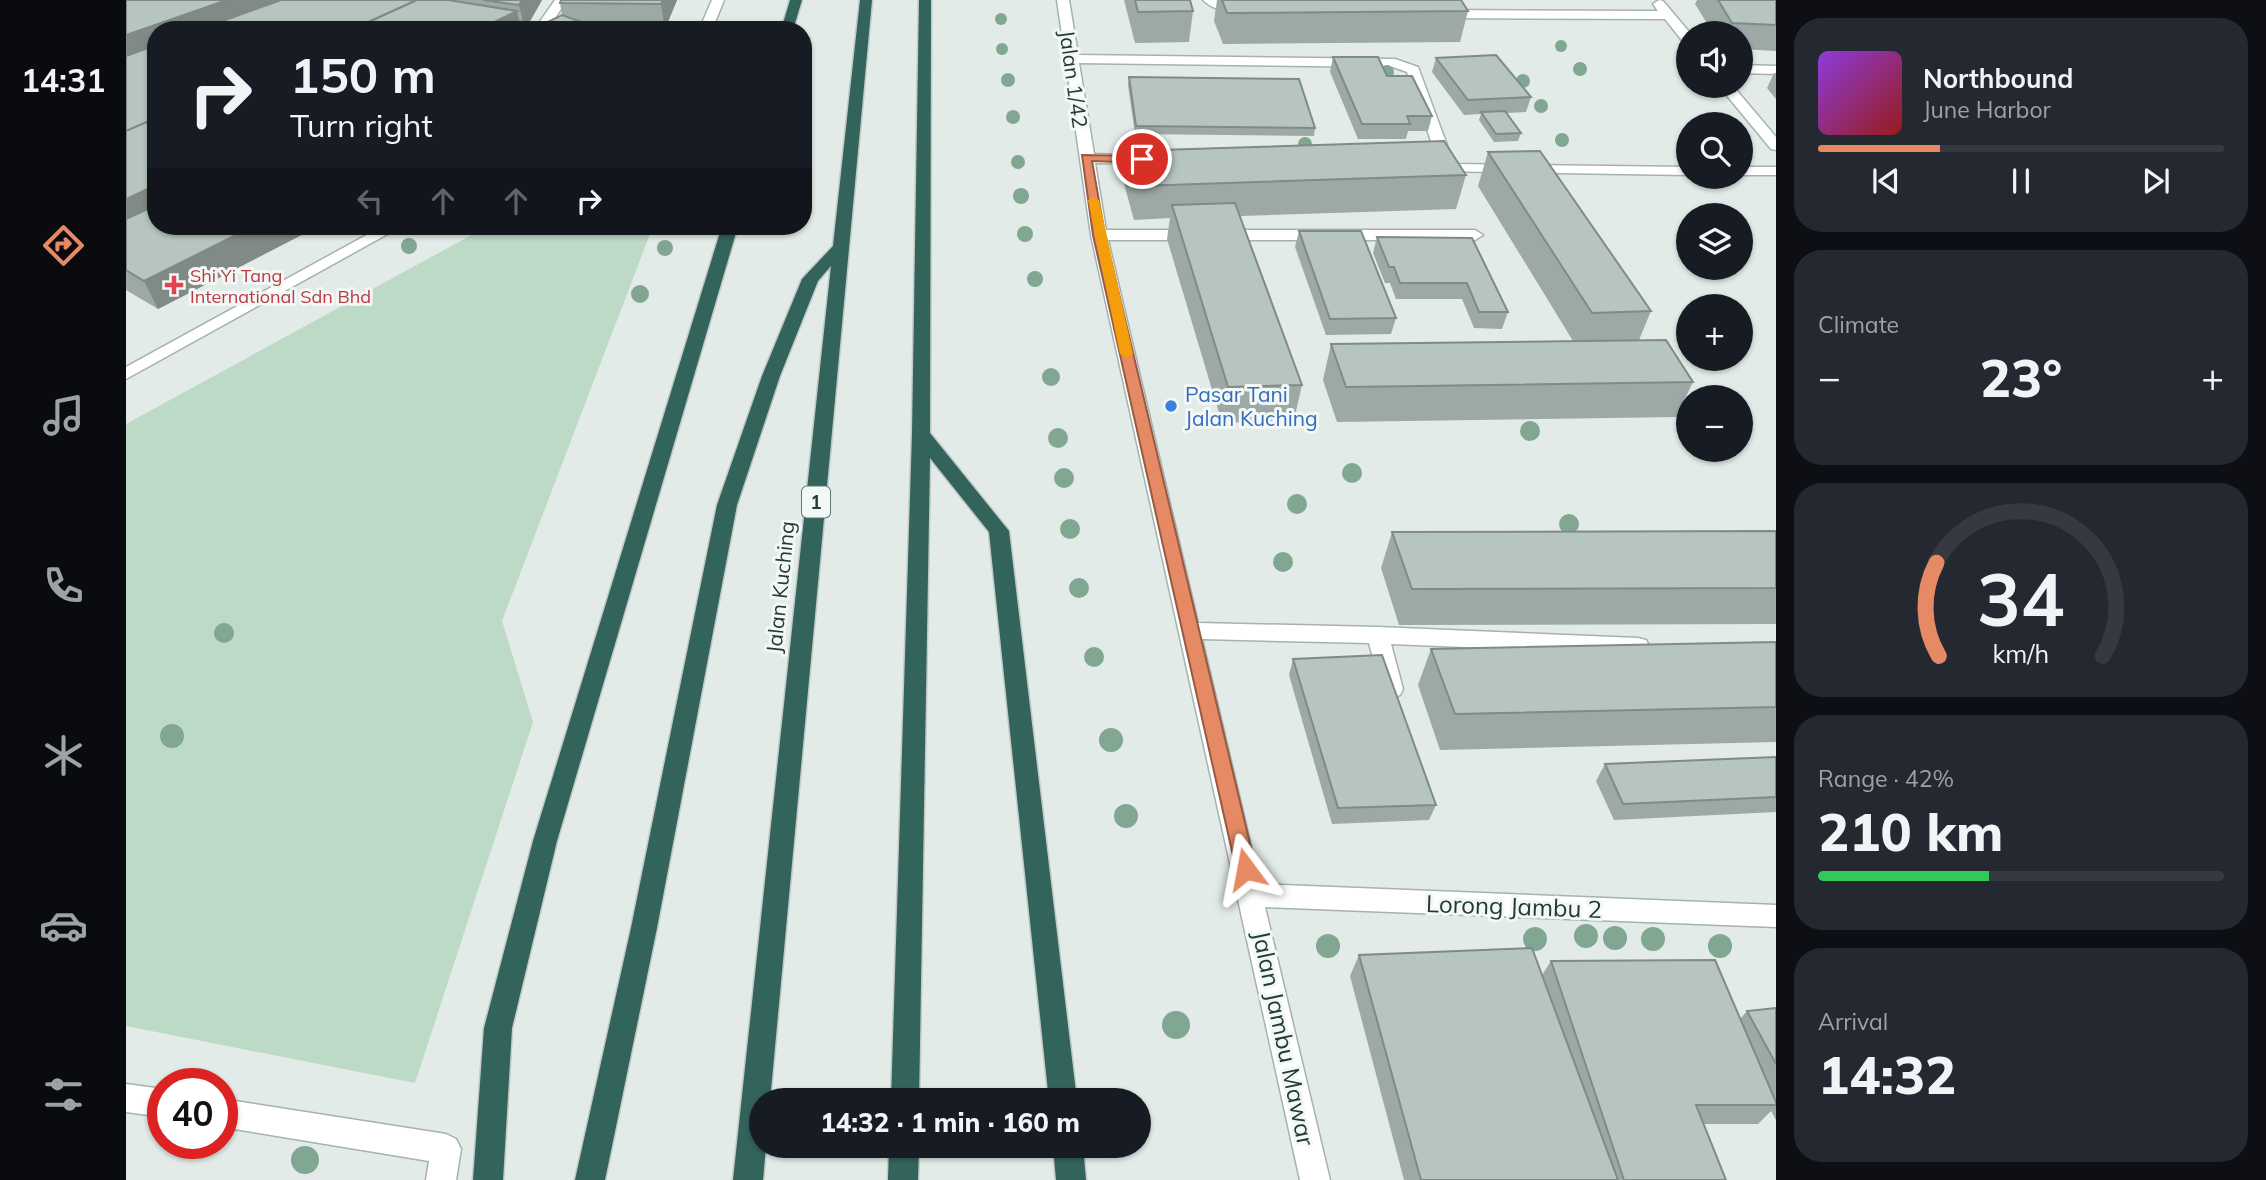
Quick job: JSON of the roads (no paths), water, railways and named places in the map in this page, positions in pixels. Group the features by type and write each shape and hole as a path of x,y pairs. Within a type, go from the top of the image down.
{"highway":[{"path":"790,21 796,0"},
{"name":"Jalan Kuching","path":"748,1180 866,0"},
{"path":"905,1088 921,434 925,0"},
{"path":"488,1180 498,1028 545,841 727,235"},
{"path":"590,1180 644,928 727,505 771,376 810,279 842,246"},
{"path":"921,434 999,531 1062,1088"},
{"path":"903,1180 904,1158"},
{"path":"1069,1158 1071,1180"}],"street":[{"path":"546,21 561,0"},
{"path":"709,21 718,0"},
{"name":"Jalan 1/42","path":"1063,0 1099,235 1252,895"},
{"path":"1209,0 1228,9 1256,9"},
{"path":"1476,0 1485,15"},
{"path":"1656,0 1676,25"},
{"path":"1420,13 1668,15"},
{"path":"1071,59 1395,62 1413,70 1449,169"},
{"path":"1753,69 1776,70"},
{"path":"1737,98 1776,146"},
{"path":"1086,158 1170,160"},
{"path":"1421,168 1676,171"},
{"path":"1753,171 1776,171"},
{"path":"126,374 378,235"},
{"path":"1099,235 1475,235"},
{"path":"1191,631 1378,635 1665,647"},
{"path":"1378,635 1399,715"},
{"name":"Lorong Jambu 2","path":"1252,895 1776,916"},
{"name":"Jalan Jambu Mawar","path":"1252,895 1315,1180"},
{"path":"126,1097 147,1100"},
{"path":"238,1116 446,1149 441,1180"}],"place":[{"name":"Shi Yi Tang International Sdn Bhd","path":"174,285"},
{"name":"Pasar Tani Jalan Kuching","path":"1171,406"}]}
